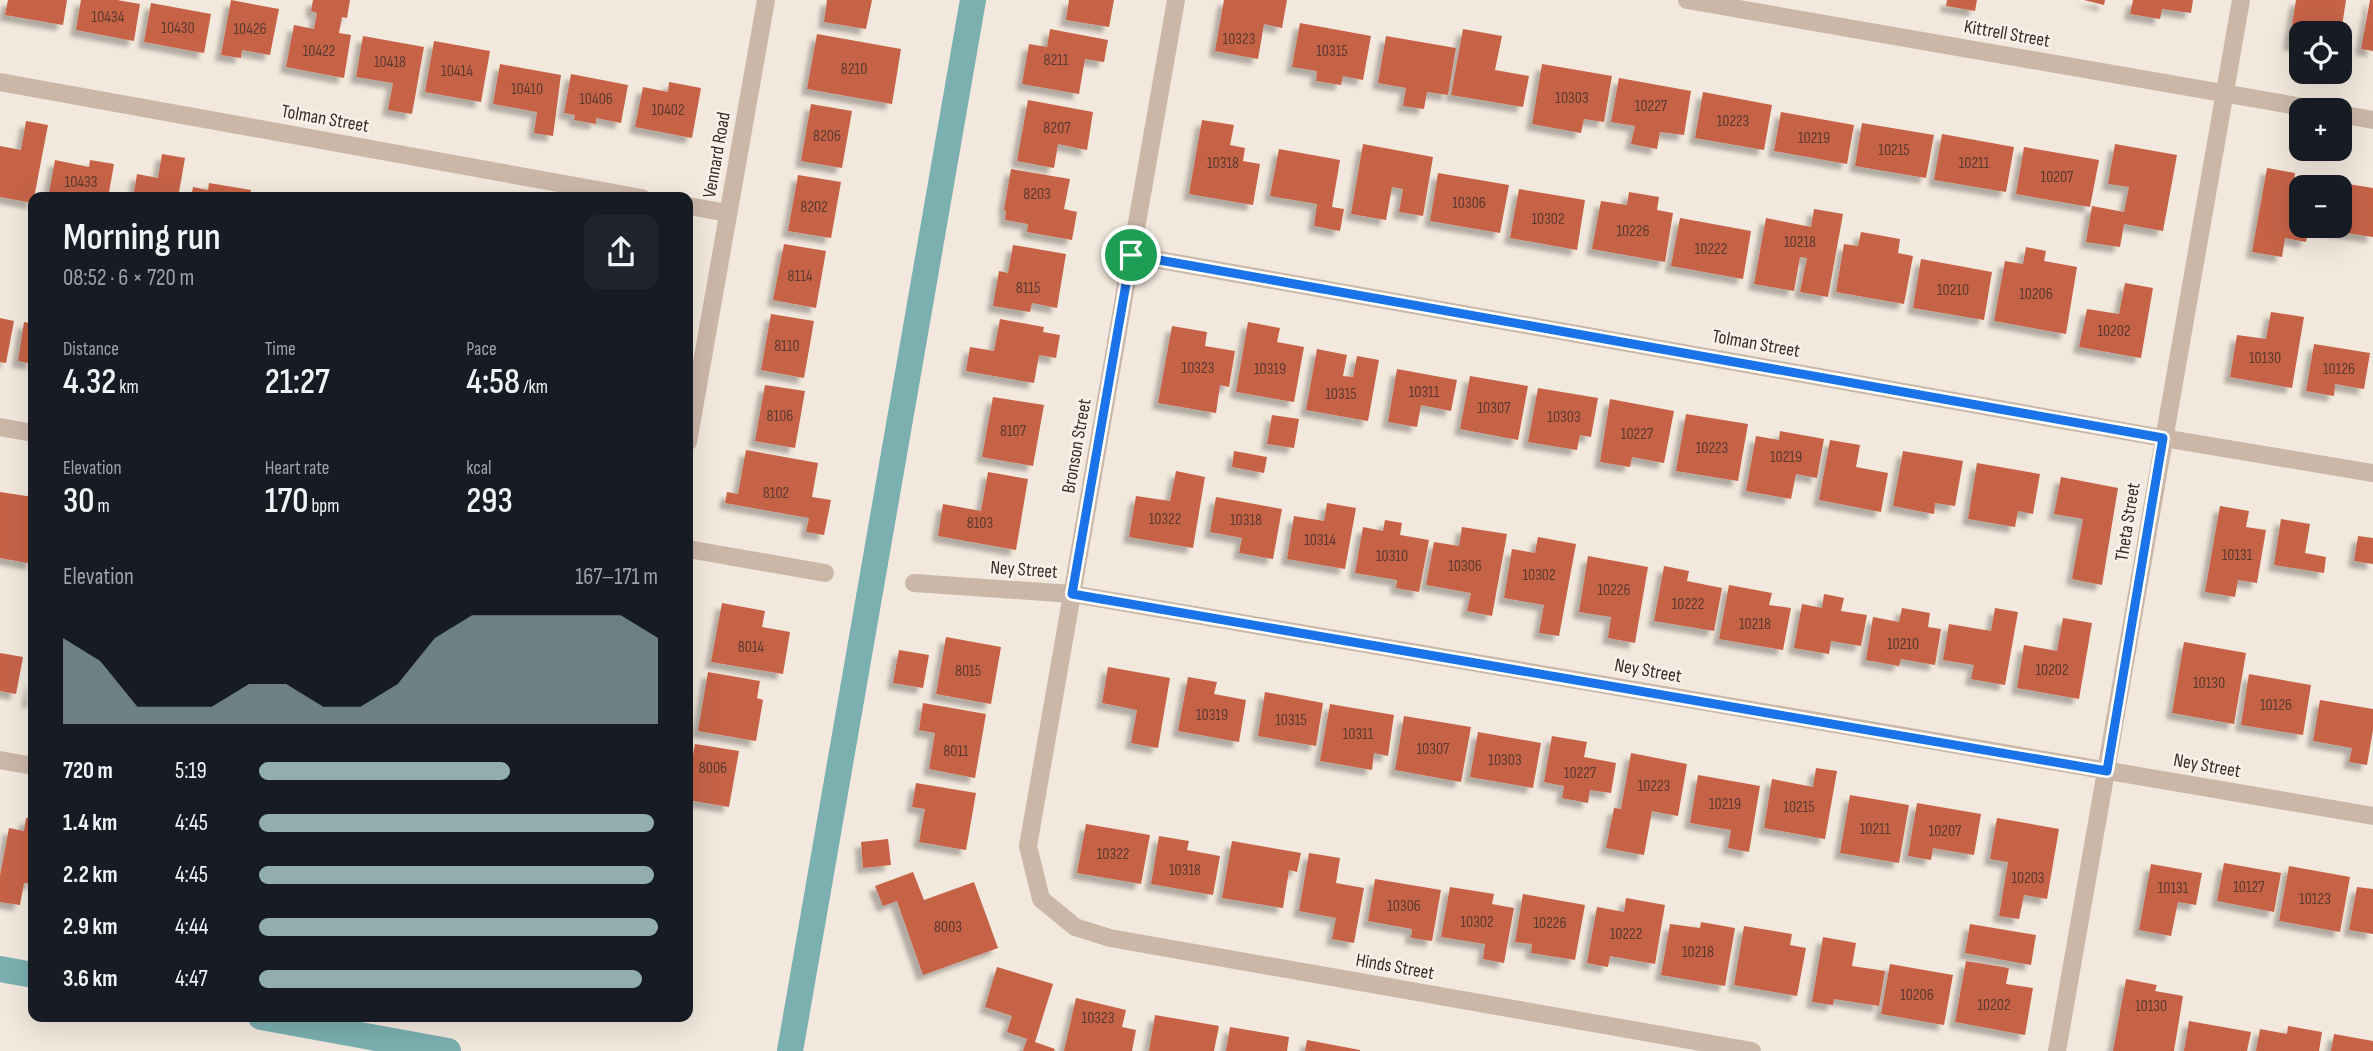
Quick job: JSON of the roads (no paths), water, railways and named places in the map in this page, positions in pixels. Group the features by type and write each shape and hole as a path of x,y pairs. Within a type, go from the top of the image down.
{"street":[{"name":"Vennard Road","path":"693,413 766,0"},
{"name":"Bronson Street","path":"1041,899 1028,846 1176,0"},
{"name":"Kittrell Street","path":"1687,0 2289,104"},
{"name":"Theta Street","path":"2057,1051 2241,0"},
{"name":"Tolman Street","path":"0,82 609,192"},
{"path":"2352,116 2373,120"},
{"path":"693,207 728,213"},
{"name":"Tolman Street","path":"1131,255 2373,473"},
{"path":"0,427 28,432"},
{"path":"693,550 825,573"},
{"name":"Ney Street","path":"914,583 1072,594 2373,816"},
{"path":"0,760 28,765"},
{"name":"Hinds Street","path":"1041,899 1075,927 1110,938 1752,1051"}],"waterway":[{"path":"790,1051 973,0"},
{"path":"0,969 28,974"},
{"path":"288,1022 448,1051"}]}
